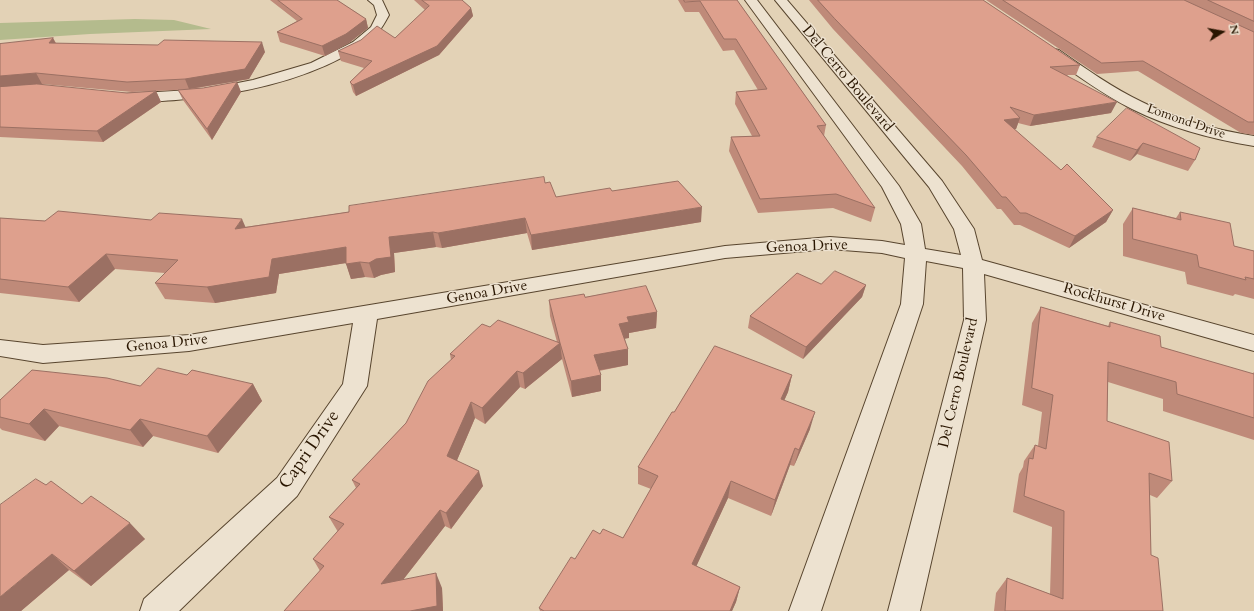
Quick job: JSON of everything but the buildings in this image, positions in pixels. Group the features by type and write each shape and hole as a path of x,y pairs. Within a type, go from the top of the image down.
{"street":[{"path":"118,96 132,98 207,93 254,84 316,66 358,45 376,29 383,15 378,3 374,0"},
{"name":"Del Cerro Boulevard","path":"751,0 890,186 911,224 916,253 912,304 805,611"},
{"name":"Del Cerro Boulevard","path":"781,0 936,185 964,229 973,264 975,320 904,611"},
{"name":"Lomond Drive","path":"1041,44 1120,97 1156,114 1222,136 1254,141"},
{"name":"Genoa Drive","path":"0,348 43,354 189,343 725,252 830,243 882,247 973,264"},
{"name":"Rockhurst Drive","path":"973,264 1254,344"},
{"name":"Capri Drive","path":"156,611 287,487 355,386 366,314"}],"green space":[{"path":"135,19 174,20 211,29 90,34 0,40 0,23"}]}
